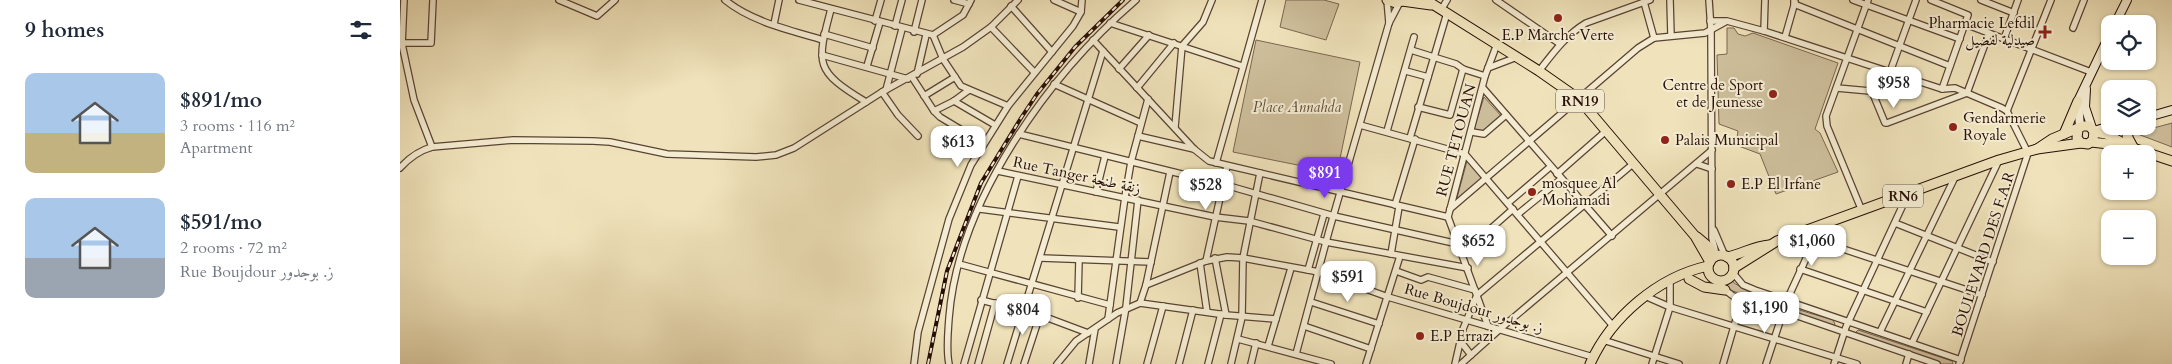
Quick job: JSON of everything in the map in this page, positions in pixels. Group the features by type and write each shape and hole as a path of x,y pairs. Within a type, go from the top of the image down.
{"main road":[{"name":"RN19","path":"1387,0 1393,3 1402,1 1428,2 1497,44 1579,99 1695,236 1710,248 1717,259"},
{"path":"2064,134 2078,100"},
{"name":"RN6","path":"2037,149 2064,134 2086,126 2128,145"},
{"path":"2079,128 2076,136 2086,143 2094,138 2093,130"},
{"name":"RN6","path":"1686,278 1693,270 1717,259 1769,245 2027,151 2086,143 2115,145"},
{"name":"RN6","path":"2156,155 2172,161"},
{"name":"RN6","path":"1592,360 1613,326 1645,296 1670,281 1686,278 1729,278 1734,271 1769,245"},
{"path":"1714,279 1717,259 1733,263 1734,271"},
{"path":"1686,278 1704,287 1725,290"}],"street":[{"path":"404,0 401,44 414,100 432,147"},
{"path":"401,44 431,43 433,0"},
{"path":"559,0 597,16 615,0"},
{"path":"774,24 779,0"},
{"path":"799,0 930,35"},
{"path":"830,0 822,55 824,67 830,78 866,102"},
{"path":"867,66 878,22 881,0"},
{"path":"895,26 902,0"},
{"path":"914,32 922,0"},
{"path":"912,77 930,35 957,20 970,2 954,0"},
{"path":"400,168 412,156 432,147 513,140 610,142 667,154 756,157 776,155 794,148 884,91 943,59 991,27 1018,0"},
{"path":"1054,0 1081,12"},
{"path":"914,364 918,332 949,219 970,165 1008,106 1073,26 1081,12 1082,0"},
{"path":"948,364 950,300 959,264 980,209 998,171 1019,134 1054,84 1092,40 1136,0"},
{"path":"1175,127 1182,46 1203,22 1212,0"},
{"path":"1216,163 1262,0"},
{"path":"1387,0 1390,23"},
{"path":"1391,254 1396,230 1397,206 1418,107 1428,77 1447,0"},
{"path":"1496,0 1560,44"},
{"path":"1627,0 1630,7"},
{"path":"1670,0 1671,36"},
{"path":"1709,0 1713,230 1717,259"},
{"path":"1764,30 1765,0"},
{"path":"1853,0 1867,3 1960,39"},
{"path":"1890,72 1916,0"},
{"path":"1930,0 1945,3 1966,13 1968,18 1942,89"},
{"path":"1981,0 2014,13"},
{"path":"2004,39 2018,0"},
{"path":"2007,111 2051,0"},
{"path":"2073,28 2084,0"},
{"path":"2120,15 2127,0"},
{"path":"730,1 774,24 872,48"},
{"path":"1296,354 1326,242 1390,23 1402,1"},
{"path":"1539,71 1572,32 1586,23 1647,1 1654,38"},
{"path":"1785,37 1794,1 1899,47 1950,66"},
{"path":"1862,211 1826,122 1826,116 1867,3"},
{"path":"1011,6 1052,52"},
{"path":"1710,21 1727,21 1764,30 1942,89 1955,88 1998,105 2007,111 2027,151"},
{"path":"1450,209 1638,48 1654,38 1693,35 1711,30 1727,21"},
{"path":"1110,23 1149,34 1242,66"},
{"path":"1965,24 2092,72"},
{"path":"991,27 1034,72"},
{"path":"902,28 884,91 898,115 918,136"},
{"path":"1967,94 1989,33"},
{"path":"1119,68 1149,34"},
{"path":"930,35 961,86 1008,106"},
{"path":"1388,131 1414,37"},
{"path":"1092,40 1194,149 1202,156 1216,163 1448,217"},
{"path":"1137,88 1174,43"},
{"name":"RUE TETOUAN","path":"1488,326 1448,217 1488,68 1497,44"},
{"path":"1411,50 1456,64 1463,69 1486,76"},
{"path":"1007,364 1103,51"},
{"path":"2079,128 2078,100 2101,53"},
{"path":"822,55 912,77 934,111 944,120 983,143"},
{"path":"1488,68 1517,57"},
{"path":"1418,107 1450,115 1463,69"},
{"path":"1406,70 1428,77"},
{"path":"924,96 955,78"},
{"path":"1054,84 1089,98 1141,123"},
{"path":"2086,87 2085,107 2093,130 2101,128"},
{"path":"1483,88 1612,236"},
{"path":"1837,88 1870,91 1874,94 1886,123 1967,94"},
{"path":"934,111 954,101 969,90"},
{"path":"1108,319 1119,227 1131,162 1148,99"},
{"path":"954,101 995,125"},
{"path":"2156,115 2172,110"},
{"path":"1472,132 1484,134 1506,115"},
{"path":"1360,125 1388,131 1465,154 1613,326"},
{"path":"1518,214 1606,132"},
{"path":"1019,134 1074,146 1105,156 1222,184 1324,214 1458,244"},
{"path":"1138,136 1194,149"},
{"path":"1461,364 1500,328 1698,164 1712,150"},
{"name":"BOULEVARD DES F.A.R","path":"1960,362 2025,167 2027,151"},
{"path":"1096,192 1105,156"},
{"path":"1912,343 1999,160"},
{"path":"1455,364 1466,320 1476,293 1634,163"},
{"path":"1698,164 1712,169"},
{"path":"1207,312 1203,262 1227,166"},
{"path":"1508,203 1550,167"},
{"name":"Rue Tanger زنقة طنجة","path":"998,171 1215,217 1250,221 1326,242 1468,268"},
{"path":"1140,303 1146,285 1170,172"},
{"path":"1231,364 1242,317 1243,258 1260,173"},
{"path":"964,364 1006,212 1018,176"},
{"path":"1880,332 1955,177"},
{"path":"1835,361 1848,322 1908,194"},
{"path":"1116,364 1126,307 1138,200"},
{"path":"980,209 1119,227"},
{"path":"1462,254 1513,209"},
{"path":"1308,270 1324,214"},
{"path":"1895,223 1993,262"},
{"path":"1766,364 1787,300 1820,226"},
{"path":"1813,239 1910,270 1982,296"},
{"path":"1366,364 1400,256"},
{"path":"1041,258 1151,262"},
{"path":"1208,364 1223,315 1215,258"},
{"name":"Rue Boujdour ز. بوجدور","path":"1146,285 1215,258 1243,258 1319,272 1388,297 1500,328 1592,360"},
{"path":"1078,298 1079,260"},
{"path":"959,264 1078,298 1110,305"},
{"path":"1268,346 1290,268"},
{"path":"1800,268 1927,312"},
{"path":"1396,271 1421,280 1428,277 1476,293"},
{"path":"1734,271 1747,287 1912,343 1960,362"},
{"path":"1714,279 1725,290 1742,299 1784,311 1937,364"},
{"path":"1652,364 1670,307 1670,281"},
{"path":"1645,296 1670,307 1774,337 1835,361 1857,364"},
{"path":"1723,364 1742,299"},
{"path":"981,300 1040,315 1088,333"},
{"path":"1311,302 1379,324"},
{"path":"1057,364 1076,341 1126,307 1140,303 1223,315 1276,319"},
{"path":"978,364 995,304"},
{"path":"1147,364 1162,306"},
{"path":"1179,364 1194,310"},
{"path":"1024,364 1040,315"},
{"path":"1304,326 1372,348"},
{"path":"1089,364 1095,329"},
{"path":"1238,339 1331,364"},
{"path":"1603,340 1679,364"},
{"path":"1461,342 1471,355"},
{"path":"1251,364 1256,343"},
{"path":"1906,364 1909,354"}],"green space":[{"path":"1286,0 1324,0 1339,4 1326,40 1280,27"},
{"name":"Centre de Sport et de Jeunesse","path":"1727,28 1734,28 1738,34 1745,36 1753,33 1838,63 1815,129 1820,133 1838,172 1776,194 1760,154 1736,145 1738,131 1719,124 1717,55 1727,54"},
{"name":"Place Annahda","path":"1256,40 1360,62 1337,173 1233,152"},
{"path":"1484,97 1502,117 1484,133 1474,129"},
{"path":"2172,123 2172,147 2140,135 2156,135 2156,127"},
{"path":"1467,161 1483,178 1460,199 1457,198"},
{"path":"1728,277 1735,284 1761,297 1833,320 1835,324 1834,326 1724,288 1719,282"},
{"path":"1858,330 1952,361 1953,364 1940,364 1858,336 1856,332"}],"railway":[{"path":"928,364 947,271 981,183 1037,94 1075,47 1123,0"}],"place":[{"name":"E.P Marche Verte","path":"1558,18"},
{"name":"Pharmacie Lefdil صيدلية لفضيل","path":"2045,32"},
{"name":"Centre de Sport et de Jeunesse","path":"1773,94"},
{"name":"Gendarmerie Royale","path":"1953,127"},
{"name":"Palais Municipal","path":"1665,140"},
{"name":"E.P El Irfane","path":"1731,184"},
{"name":"mosquee Al Mohamadi","path":"1532,192"},
{"name":"E.P Errazi","path":"1420,336"}]}
